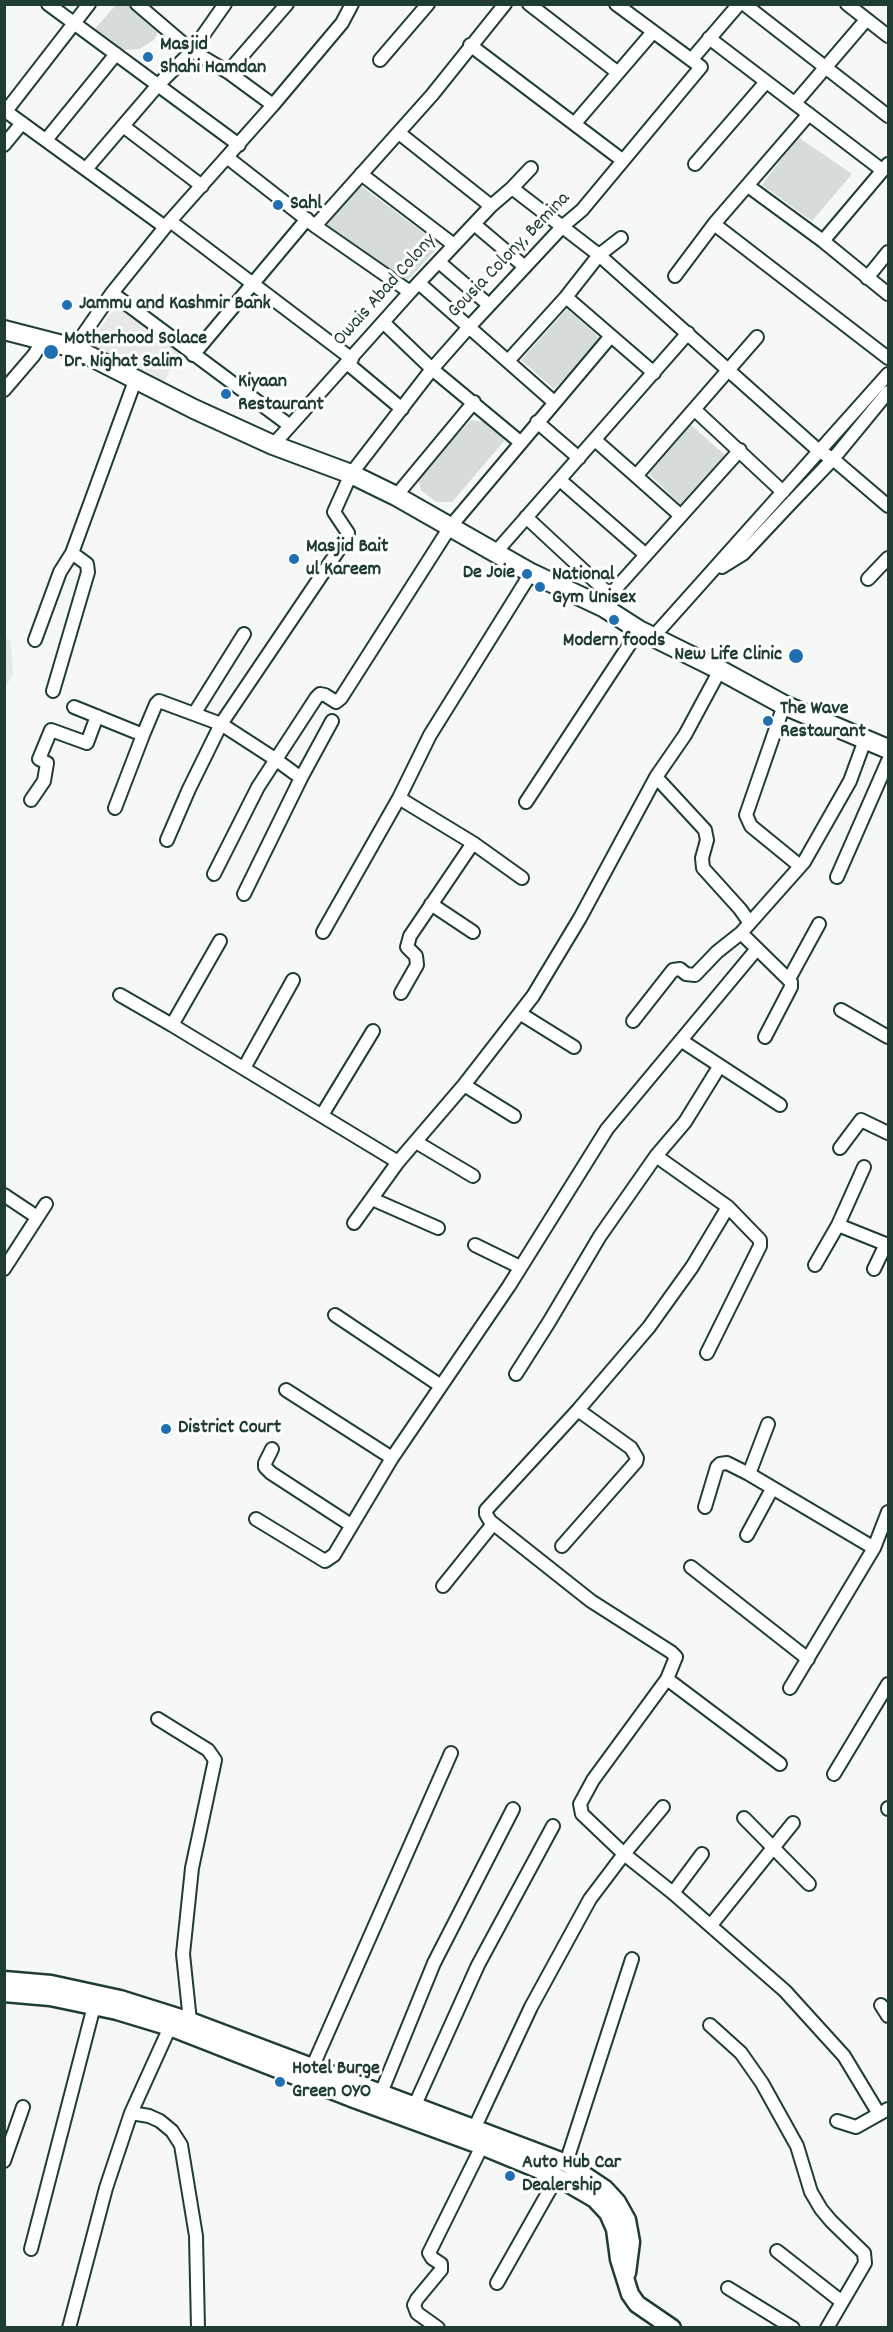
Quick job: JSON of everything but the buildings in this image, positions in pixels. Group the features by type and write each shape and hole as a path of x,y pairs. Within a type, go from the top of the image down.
{"main road":[{"path":"4,330 74,348 194,409 273,445 351,474 396,496 531,573 607,601 647,633 784,705 888,749"}],"street":[{"path":"48,4 239,145"},
{"path":"89,4 5,111 251,284 350,361 402,409"},
{"path":"137,4 153,9 192,51 228,72 273,105"},
{"path":"86,169 158,85 192,51 225,4"},
{"path":"228,72 287,4"},
{"path":"74,348 112,293 167,224 228,158 342,23 352,4"},
{"path":"381,60 428,4"},
{"path":"193,355 251,284 399,133 505,4"},
{"path":"529,4 617,72"},
{"path":"616,4 696,63"},
{"path":"742,4 888,116"},
{"name":"Gousia Colony, Bemina","path":"221,724 346,539 348,533 334,512 351,474 432,369 563,226 582,210 696,63 709,38 742,4"},
{"path":"847,4 888,36"},
{"path":"795,103 866,20"},
{"path":"574,123 653,32"},
{"path":"709,38 809,114 885,167 823,241"},
{"path":"470,45 622,160"},
{"path":"46,140 116,54"},
{"path":"695,164 766,82"},
{"path":"675,276 714,224 809,114"},
{"path":"4,145 22,123"},
{"path":"123,126 202,186"},
{"path":"399,133 491,206"},
{"path":"228,158 311,223 415,288 469,327 554,402"},
{"name":"Owais Abad Colony","path":"273,445 454,245 531,168"},
{"path":"361,174 454,245"},
{"path":"748,186 823,241 888,294"},
{"path":"512,188 599,255 819,451 832,459 888,506"},
{"path":"474,224 525,267"},
{"path":"714,224 888,358"},
{"path":"508,361 566,297 599,255 621,238"},
{"path":"867,278 888,252"},
{"path":"439,262 489,305"},
{"path":"112,293 289,425"},
{"path":"566,297 654,373"},
{"path":"384,323 432,369 520,442"},
{"path":"495,553 688,333"},
{"path":"214,874 275,759 316,698 320,694 325,695 336,702 341,698 450,527 611,336"},
{"path":"636,476 757,337"},
{"path":"4,390 34,355 43,340"},
{"path":"526,802 647,633 709,576 888,374"},
{"path":"35,640 60,572 72,553 136,378"},
{"path":"709,576 743,554 832,459 888,392"},
{"path":"396,496 474,402"},
{"path":"695,410 783,492"},
{"path":"537,422 579,458"},
{"path":"595,440 681,516"},
{"path":"526,517 607,601 740,450"},
{"path":"560,480 646,555"},
{"path":"53,691 88,572 87,564 72,553"},
{"path":"868,579 888,558"},
{"path":"323,932 399,798 430,735 531,573"},
{"path":"194,714 244,634"},
{"path":"354,1223 398,1162 464,1085 520,1014 580,918 656,777 685,735 720,670"},
{"path":"115,808 143,735 159,701 221,724 301,778"},
{"path":"784,705 746,815 751,826 800,866"},
{"path":"74,707 143,735"},
{"path":"31,800 44,781 47,764 39,759 51,730 87,743 98,716"},
{"path":"244,894 332,721"},
{"path":"167,840 221,724"},
{"path":"633,1021 676,968 686,974 695,975 717,952 741,933 800,866 838,805 850,781 865,740"},
{"path":"837,877 888,760"},
{"path":"656,777 705,830 707,840 702,858 703,868 728,894 750,923"},
{"path":"399,798 473,843 522,878"},
{"path":"401,993 417,965 416,956 407,947 407,943 473,843"},
{"path":"431,904 473,932"},
{"path":"789,979 819,924"},
{"path":"741,933 756,951 789,979 791,987 765,1037"},
{"path":"172,1025 220,941"},
{"path":"256,1519 325,1561 334,1555 392,1458 520,1267 607,1130 756,951"},
{"path":"244,1068 293,980"},
{"path":"120,995 398,1162"},
{"path":"841,1010 888,1037"},
{"path":"520,1014 574,1047"},
{"path":"322,1115 373,1031"},
{"path":"682,1041 718,1067 780,1105"},
{"path":"516,1374 600,1236 656,1156 686,1122 718,1067"},
{"path":"464,1085 514,1116"},
{"path":"840,1148 861,1120 888,1133"},
{"path":"416,1142 473,1176"},
{"path":"656,1156 728,1207 760,1240 760,1246 707,1353"},
{"path":"815,1265 838,1226 864,1167"},
{"path":"4,1195 38,1217"},
{"path":"372,1199 438,1228"},
{"path":"4,1269 46,1204"},
{"path":"728,1207 692,1267 649,1327 578,1410 486,1510 487,1518 493,1524 591,1601 676,1657 667,1679 592,1780 580,1804 582,1815 624,1854 673,1893 778,1984 835,2045 884,2111 856,2127 837,2121"},
{"path":"838,1226 887,1244 874,1269"},
{"path":"475,1245 520,1267"},
{"path":"335,1315 441,1386"},
{"path":"286,1390 392,1458"},
{"path":"562,1546 636,1462 637,1458 631,1448 578,1410"},
{"path":"749,1473 768,1424"},
{"path":"272,1449 265,1463 265,1467 271,1473 351,1525"},
{"path":"705,1506 720,1464 728,1463 749,1473 772,1489 874,1548"},
{"path":"747,1535 772,1489"},
{"path":"790,1689 886,1527 888,1512"},
{"path":"443,1586 493,1524"},
{"path":"691,1568 808,1659"},
{"path":"667,1679 780,1764"},
{"path":"834,1773 888,1684"},
{"path":"158,1719 208,1750 215,1760 192,1868 183,1954 190,2021"},
{"path":"312,2068 451,1754"},
{"path":"474,2129 531,2007 590,1899 663,1807"},
{"path":"381,2093 439,1952 513,1809"},
{"path":"744,1818 809,1884"},
{"path":"711,1926 793,1823"},
{"path":"414,2107 478,1965 553,1826"},
{"path":"673,1893 702,1854"},
{"path":"497,2283 561,2170 632,1959"},
{"path":"4,1980 51,1984 97,1994 190,2021 474,2129 605,2189 618,2202 627,2220 631,2242 630,2263 625,2281 637,2304 672,2328"},
{"path":"4,1993 50,1997 94,2006 170,2027 482,2146 561,2170"},
{"path":"881,2005 888,2016"},
{"path":"32,2249 94,2006"},
{"path":"710,2025 741,2053 762,2083 797,2146 811,2192 821,2209 864,2253 865,2263 827,2328"},
{"path":"69,2328 106,2188 131,2113 170,2027"},
{"path":"4,2161 23,2107"},
{"path":"131,2113 149,2116 160,2121 172,2131 181,2145 196,2236 198,2328"},
{"path":"438,2328 417,2313 414,2305 441,2270 441,2264 429,2253 482,2146"},
{"path":"777,2251 842,2302"},
{"path":"728,2288 793,2328"}],"shaded area":[{"path":"116,5 131,5 161,27 154,40 139,49 123,50 94,30"},
{"path":"798,137 852,174 812,221 762,185"},
{"path":"360,185 440,245 407,281 323,222"},
{"path":"117,306 180,351 162,385 91,355 90,342"},
{"path":"567,309 602,340 554,389 521,360"},
{"path":"471,420 493,423 505,440 452,502 436,502 421,490 418,477"},
{"path":"691,425 726,456 681,505 649,474"},
{"path":"5,638 11,641 13,675 5,687"}],"place":[{"name":"Masjid Shahi Hamdan","path":"148,57"},
{"name":"Sahl","path":"278,205"},
{"name":"Jammu and Kashmir Bank","path":"67,305"},
{"name":"Motherhood Solace Dr. Nighat Salim","path":"51,352"},
{"name":"Kiyaan Restaurant","path":"226,394"},
{"name":"Masjid Bait ul Kareem","path":"294,559"},
{"name":"De Joie","path":"527,574"},
{"name":"National Gym Unisex","path":"540,587"},
{"name":"Modern foods","path":"614,620"},
{"name":"New Life Clinic","path":"796,656"},
{"name":"The Wave Restaurant","path":"768,721"},
{"name":"District Court","path":"166,1429"},
{"name":"Hotel Burge Green OYO","path":"280,2082"},
{"name":"Auto Hub Car Dealership","path":"510,2176"}]}
